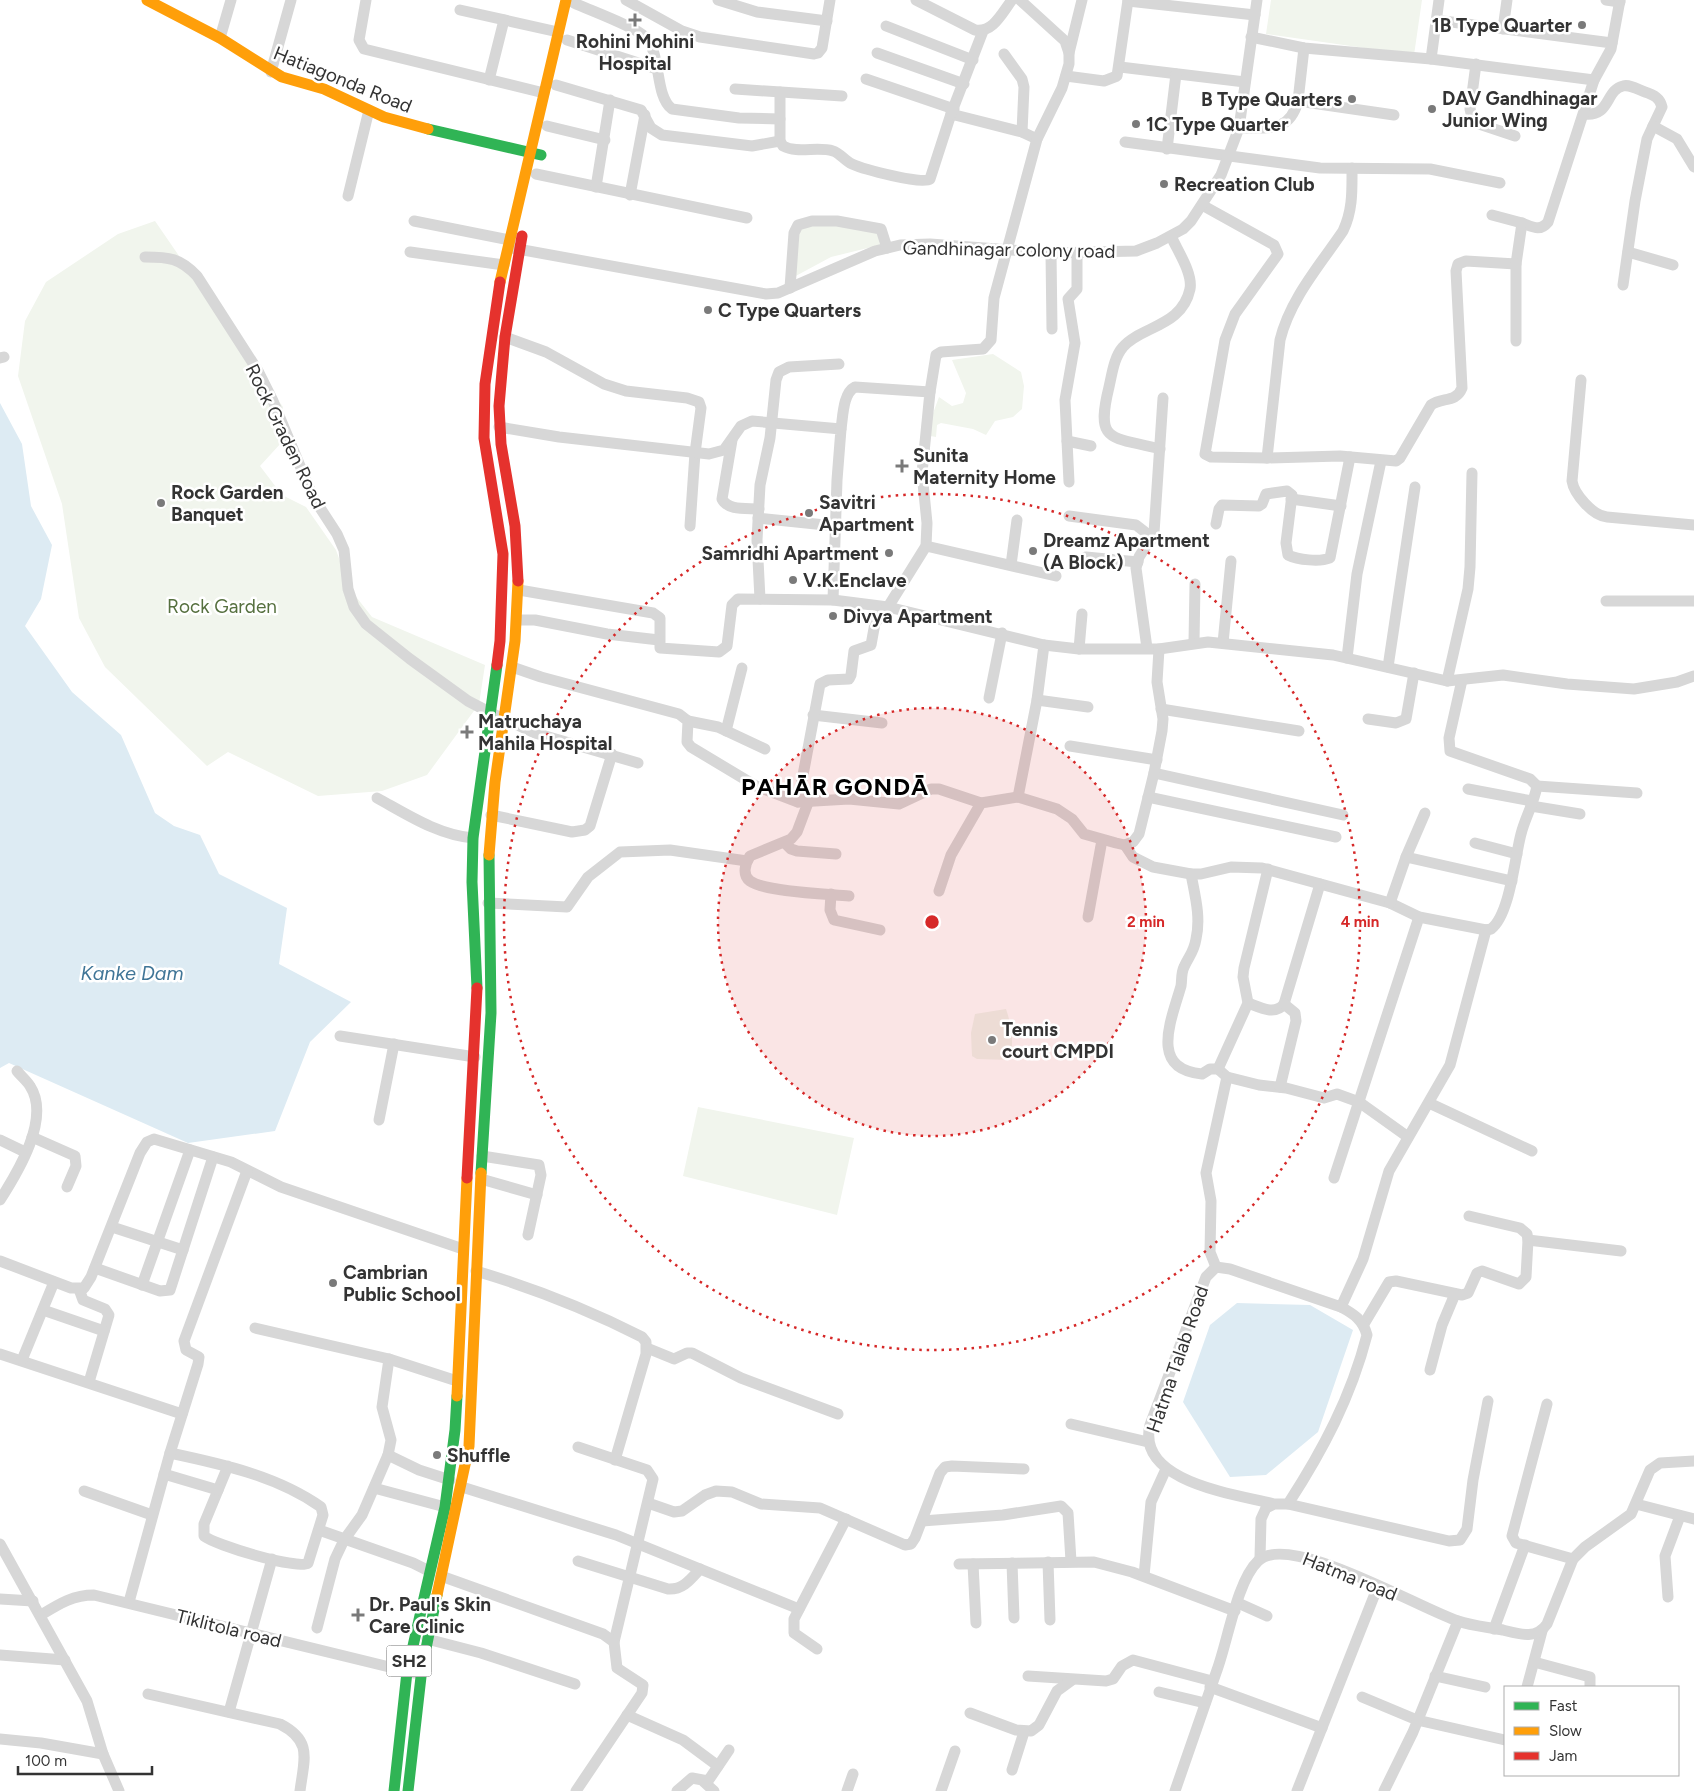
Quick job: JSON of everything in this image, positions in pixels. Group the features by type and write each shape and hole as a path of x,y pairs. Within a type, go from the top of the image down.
{"main road":[{"name":"Hatiagonda Road","path":"148,0 220,38 271,72 295,82 324,89 405,124 535,153"},
{"name":"SH2","path":"408,1791 427,1639 462,1487 469,1446 476,1271 491,1012 488,903 491,815 518,620 519,590 515,526 499,427 512,245 535,153 544,93 572,1"},
{"name":"SH2","path":"394,1791 406,1672 445,1506 450,1480 455,1430 463,1249 475,1057 477,975 472,882 473,838 500,641 503,554 484,438 484,411 491,336 504,265 536,174 535,153 547,126 556,85 562,36"}],"street":[{"path":"220,38 230,0"},
{"path":"271,72 291,0"},
{"path":"366,0 359,40 364,49 544,93"},
{"path":"626,0 682,31 700,37 814,54 821,51 830,0"},
{"path":"718,0 757,12 827,21"},
{"path":"916,0 975,30 983,31 989,29 1012,0"},
{"path":"1020,0 1065,42 1069,53"},
{"path":"849,896 791,890 755,883 749,880 746,875 747,861 756,852 784,843 797,832 803,801 812,715 820,684 828,680 849,679 852,675 854,651 871,645 875,622 888,607 926,546 927,523 922,473 930,392 936,355 941,352 982,349 991,340 994,298 1009,250 1037,139 1066,76 1069,53 1082,0"},
{"name":"Gandhinagar colony road","path":"414,221 512,245 766,294 790,288 875,251 887,248 930,244 1051,253 1136,251 1171,236 1191,221 1221,175 1239,128 1257,0"},
{"path":"1431,59 1438,0"},
{"path":"1503,29 1507,0"},
{"path":"1492,215 1538,229 1544,228 1548,222 1594,80 1612,43 1620,1 1606,0"},
{"path":"572,1 646,37 657,69 665,102 672,109 739,118 780,119"},
{"path":"1066,76 1104,81 1117,76 1120,67 1128,1 1254,15"},
{"path":"460,10 562,36 657,69"},
{"path":"489,80 504,20"},
{"path":"1436,20 1612,43"},
{"path":"886,26 973,60"},
{"path":"780,92 780,140 787,148 833,151 851,164 913,180 928,181 932,175 953,111 983,31"},
{"path":"1251,37 1304,48 1431,59 1594,80"},
{"path":"1239,128 1279,126 1288,123 1294,116 1298,102 1304,48"},
{"path":"877,53 964,84"},
{"path":"1004,54 1022,79 1024,86 1022,132"},
{"path":"1476,64 1470,109 1473,122 1515,136"},
{"path":"1120,67 1245,82"},
{"path":"1167,149 1176,74"},
{"path":"866,79 953,111 1022,132 1037,139"},
{"path":"556,85 632,106 645,115 651,128 662,135 745,146 765,145 780,140"},
{"path":"1584,114 1591,115 1602,110 1616,90 1622,86 1629,86 1656,96 1661,102 1660,113 1647,139 1623,285"},
{"path":"735,89 842,96"},
{"path":"596,187 610,100"},
{"path":"1298,102 1394,115"},
{"path":"348,196 369,110"},
{"path":"630,195 645,115"},
{"path":"547,126 604,140"},
{"path":"1653,126 1677,139 1694,167"},
{"path":"1125,142 1301,166 1430,168 1500,183"},
{"path":"1268,458 1284,325 1290,310 1343,231 1349,218 1352,168"},
{"path":"536,174 747,218"},
{"path":"1202,205 1258,235 1278,249 1276,259 1243,302 1229,326 1205,451 1210,456 1268,458 1350,457 1396,461 1400,458 1430,405 1436,401 1454,398 1460,394 1462,388 1456,271 1458,264 1466,261 1516,264"},
{"path":"790,288 794,233 798,224 812,221 837,221 881,229 887,248"},
{"path":"1516,341 1516,264 1522,223"},
{"path":"1160,449 1112,437 1103,423 1102,414 1115,364 1123,346 1170,319 1188,296 1190,279 1171,236"},
{"path":"410,252 504,265"},
{"path":"1628,252 1673,265"},
{"path":"1051,253 1052,329"},
{"path":"1069,482 1065,390 1075,343 1068,299 1077,289 1077,253"},
{"name":"Rock Graden Road","path":"145,257 165,257 184,263 197,276 258,371 286,429 313,497 341,542 348,570 348,589 354,607 366,624 468,701 491,714 535,733 638,763"},
{"path":"505,337 546,352 604,384 626,391 687,398 699,402 701,408 695,453 690,526"},
{"path":"760,598 758,513 762,468 772,422 776,380 782,368 839,364"},
{"path":"1581,380 1572,481 1574,487 1593,512 1606,517 1694,525"},
{"path":"833,600 841,429 847,396 850,390 855,387 930,392"},
{"path":"1146,648 1138,562 1150,541 1155,526 1162,398"},
{"path":"499,427 559,437 695,453 718,453 724,450 745,422 772,422 841,429"},
{"path":"732,440 722,500 724,504 758,513 836,526"},
{"path":"1067,440 1091,446"},
{"path":"1216,524 1219,509 1222,505 1259,506 1262,504 1266,494 1287,491 1292,495 1286,550 1288,556 1325,560 1330,558 1350,457"},
{"path":"1347,658 1357,574 1381,461"},
{"path":"1447,681 1468,589 1472,473"},
{"path":"1388,667 1415,488"},
{"path":"1291,499 1341,506"},
{"path":"1069,516 1136,525 1145,532 1150,541"},
{"path":"1011,565 1017,520"},
{"path":"926,546 1056,576"},
{"path":"1086,557 1138,562"},
{"path":"1222,643 1231,561"},
{"path":"1194,642 1195,584"},
{"path":"519,590 654,613 660,618 658,640 659,646 663,649 723,651 727,646 734,601 760,598 833,600 888,607 1002,633 1044,645 1079,649 1159,649 1194,642 1313,652 1447,681 1503,675 1574,685 1634,689 1677,682 1694,676"},
{"path":"1606,601 1694,601"},
{"path":"1079,649 1082,614"},
{"path":"518,620 535,620 607,634 658,640"},
{"path":"988,698 1002,633"},
{"path":"1018,797 1037,700 1044,645"},
{"path":"688,721 687,742 691,747 756,786 803,801 849,799 899,804 908,802 931,789 940,789 981,803 1018,797 1066,813 1084,834 1125,845 1133,842 1139,834 1162,731 1157,682 1159,649"},
{"path":"512,667 541,677 679,714 688,721 706,723 765,749"},
{"path":"726,731 742,668"},
{"path":"1368,719 1396,723 1406,719 1414,674"},
{"path":"1462,680 1449,738 1450,751 1530,779 1537,786 1637,793"},
{"path":"1037,700 1088,707"},
{"path":"1161,709 1299,731"},
{"path":"812,715 882,723"},
{"path":"1070,746 1156,760"},
{"path":"491,815 572,832 585,830 590,826 612,754"},
{"path":"1154,773 1343,815"},
{"path":"1125,845 1133,857 1140,862 1191,874 1201,874 1231,867 1268,869 1390,903 1419,918 1486,930 1496,926 1512,881 1521,834 1537,786"},
{"path":"1468,789 1580,814"},
{"path":"1148,797 1336,837"},
{"path":"377,798 440,831 458,837 473,838"},
{"path":"940,891 951,855 981,803"},
{"path":"1390,903 1406,857 1425,812"},
{"path":"1088,917 1102,840"},
{"path":"784,843 792,849 836,854"},
{"path":"1476,843 1517,854"},
{"path":"488,903 566,907 588,877 620,852 670,850 747,861"},
{"path":"1406,857 1512,881"},
{"path":"1216,1267 1210,1252 1211,1201 1206,1173 1223,1073 1248,1003 1243,978 1244,968 1268,869"},
{"path":"1191,874 1198,926 1193,954 1183,968 1181,984 1173,1010 1168,1040 1168,1056 1180,1070 1190,1073 1202,1074 1210,1069 1259,1085 1280,1087 1324,1098 1337,1094 1359,1102 1408,1137"},
{"path":"1248,1003 1275,1011 1281,1009 1320,884"},
{"path":"831,894 830,910 834,920 880,930"},
{"path":"1334,1178 1419,918"},
{"path":"1341,1307 1363,1259 1389,1171 1450,1065 1486,930"},
{"path":"1280,1087 1296,1020 1292,1009 1284,1004"},
{"path":"340,1036 475,1057"},
{"path":"380,1120 394,1044"},
{"path":"0,1200 26,1152 36,1126 36,1102 30,1086 17,1072"},
{"path":"1429,1103 1532,1151"},
{"path":"32,1137 75,1156 76,1166 67,1187"},
{"path":"0,1140 26,1152"},
{"path":"78,1290 88,1283 95,1268 140,1153 147,1142 162,1140 231,1162 247,1171 314,1199 463,1249"},
{"path":"142,1285 190,1150"},
{"path":"482,1156 540,1165 541,1175 528,1234"},
{"path":"95,1268 160,1291 170,1290 213,1157"},
{"path":"129,1602 152,1515 199,1360 196,1355 186,1350 184,1341 247,1171"},
{"path":"481,1179 537,1194"},
{"path":"1288,1504 1334,1428 1367,1335 1364,1324 1389,1282 1455,1294 1468,1293 1477,1273 1482,1271 1512,1284 1523,1282 1527,1234 1520,1228 1470,1216"},
{"path":"112,1227 183,1250"},
{"path":"1528,1240 1621,1251"},
{"path":"0,1261 78,1290 83,1300 108,1311 89,1382"},
{"name":"Hatma Talab Road","path":"1364,1324 1341,1307 1230,1269 1216,1267 1206,1277 1150,1425 1148,1442 1152,1454 1166,1469 1210,1488 1274,1504 1288,1504 1449,1541 1460,1540 1467,1529 1473,1480 1488,1401"},
{"path":"476,1271 537,1289 595,1314 642,1337 646,1342 647,1348 614,1460"},
{"path":"22,1360 54,1282"},
{"path":"1430,1370 1442,1325 1455,1294"},
{"path":"43,1310 104,1331"},
{"path":"254,1328 389,1359 457,1381"},
{"path":"647,1348 674,1359 687,1353 692,1353 741,1378 838,1414"},
{"path":"0,1354 182,1414"},
{"path":"317,1628 329,1578 344,1540 362,1515 388,1455 391,1440 382,1407 389,1359"},
{"path":"1546,1404 1512,1536 1516,1543 1573,1559"},
{"path":"1071,1424 1148,1442"},
{"path":"576,1791 642,1693 643,1685 617,1668 614,1642 652,1486 651,1474 578,1448"},
{"path":"170,1453 228,1466 271,1481 321,1507 323,1515 308,1563 298,1566 218,1543 204,1536 204,1524 228,1466"},
{"path":"388,1455 419,1470 450,1480"},
{"path":"1527,1686 1534,1662 1538,1633 1573,1559 1585,1547 1624,1520 1636,1504 1647,1475 1655,1465 1694,1461"},
{"path":"648,1503 674,1512 682,1511 705,1494 716,1490 732,1492 761,1504 820,1508 906,1545 911,1544 915,1538 940,1473 945,1467 1024,1469"},
{"path":"1144,1576 1151,1502 1166,1469"},
{"path":"164,1474 218,1490"},
{"path":"462,1487 616,1535 799,1608"},
{"path":"374,1488 445,1506"},
{"path":"84,1491 152,1515"},
{"path":"1175,1791 1245,1579 1260,1558 1261,1519 1266,1508 1274,1504"},
{"path":"1636,1504 1694,1520"},
{"path":"922,1522 996,1516 1061,1506 1068,1513 1071,1561"},
{"path":"1668,1597 1665,1556 1680,1516"},
{"path":"817,1649 794,1632 794,1619 846,1519"},
{"path":"319,1530 413,1563 429,1571"},
{"path":"0,1544 87,1701 103,1754 120,1791"},
{"path":"1494,1629 1525,1546"},
{"name":"Hatma road","path":"1260,1558 1279,1553 1296,1554 1319,1560 1458,1621 1494,1629 1538,1633"},
{"path":"229,1712 253,1634 272,1559"},
{"path":"578,1561 657,1587 676,1590 700,1569"},
{"path":"959,1564 1071,1561 1110,1565 1268,1616"},
{"path":"1048,1562 1050,1620"},
{"path":"1012,1563 1014,1618"},
{"path":"973,1564 976,1623"},
{"path":"440,1576 604,1634 614,1642"},
{"path":"1297,1791 1378,1586"},
{"name":"Tiklitola road","path":"41,1615 66,1599 81,1595 94,1595 129,1602 421,1675"},
{"path":"0,1599 33,1601"},
{"path":"1384,1791 1417,1720 1458,1621"},
{"path":"427,1639 490,1656 575,1684"},
{"path":"0,1655 65,1660"},
{"path":"1028,1676 1099,1682 1113,1679 1122,1666 1133,1660 1211,1684 1322,1728"},
{"path":"1534,1662 1590,1676 1590,1686"},
{"path":"1436,1676 1485,1687"},
{"path":"970,1713 1024,1732 1035,1729 1039,1725 1053,1697 1072,1680"},
{"path":"1159,1692 1205,1704"},
{"path":"148,1694 280,1724 295,1732 302,1741 305,1754 300,1791"},
{"path":"1362,1697 1417,1720 1504,1740"},
{"path":"627,1715 683,1740 718,1766"},
{"path":"1012,1770 1024,1732"},
{"path":"0,1739 41,1743 103,1754"},
{"path":"704,1782 711,1778 729,1750"},
{"path":"940,1791 955,1751"},
{"path":"846,1791 853,1774"},
{"path":"677,1791 692,1778 704,1782 714,1791"}],"green space":[{"path":"1271,0 1422,0 1414,55 1266,34"},
{"name":"Rock Garden","path":"155,221 283,407 282,442 260,466 282,495 306,507 336,550 350,589 372,617 485,665 479,704 427,775 382,791 318,796 228,752 207,766 105,667 79,618 62,504 18,376 25,321 46,282 118,234"},
{"path":"837,224 878,232 880,245 831,257 792,278 796,231 807,225"},
{"path":"993,354 1021,372 1024,386 1022,409 1013,417 995,421 986,435 973,429 941,423 937,425 936,437 925,435 939,397 952,406 963,403 966,393 952,360"},
{"name":"Tennis court CMPDI","path":"1006,1009 1012,1034 1010,1060 977,1059 972,1056 971,1033 975,1014"},
{"path":"698,1107 854,1138 837,1215 683,1176"}],"water":[{"name":"Kanke Dam","path":"0,403 22,444 31,506 52,545 41,599 25,626 72,692 121,735 155,813 174,826 200,835 219,874 287,908 279,964 351,1002 310,1042 275,1131 188,1143 9,1063 0,1068"},
{"path":"1237,1303 1310,1305 1353,1330 1318,1432 1266,1475 1230,1477 1183,1402 1210,1325"}],"traffic: fast":[{"path":"428,129 541,155"},
{"path":"477,988 472,882 473,838 497,665"},
{"path":"481,1173 491,1013 489,855"},
{"path":"394,1791 407,1672 445,1507 455,1430 457,1396"},
{"path":"408,1791 422,1668 437,1595"}],"traffic: slow":[{"path":"147,0 220,38 282,77 324,89 384,117 428,129"},
{"path":"500,282 566,0"},
{"path":"489,855 495,782 515,641 518,581"},
{"path":"437,1595 469,1446 481,1173"},
{"path":"457,1396 467,1178"}],"traffic: jam":[{"path":"518,581 515,526 501,444 499,406 505,337 522,236"},
{"path":"497,665 500,641 503,554 484,438 485,384 500,282"},
{"path":"467,1178 477,988"}],"place":[{"name":"Rohini Mohini Hospital","path":"635,20"},
{"name":"1B Type Quarter","path":"1582,25"},
{"name":"B Type Quarters","path":"1352,99"},
{"name":"DAV Gandhinagar Junior Wing","path":"1432,109"},
{"name":"1C Type Quarter","path":"1136,124"},
{"name":"Recreation Club","path":"1164,184"},
{"name":"C Type Quarters","path":"708,310"},
{"name":"Sunita Maternity Home","path":"902,466"},
{"name":"Rock Garden Banquet","path":"161,503"},
{"name":"Savitri Apartment","path":"809,513"},
{"name":"Dreamz Apartment (A Block)","path":"1033,551"},
{"name":"Samridhi Apartment","path":"889,553"},
{"name":"V.K.Enclave","path":"793,580"},
{"name":"Divya Apartment","path":"833,616"},
{"name":"Matruchaya Mahila Hospital","path":"467,732"},
{"name":"Tennis court CMPDI","path":"992,1040"},
{"name":"Cambrian Public School","path":"333,1283"},
{"name":"Shuffle","path":"437,1455"},
{"name":"Dr. Paul's Skin Care Clinic","path":"358,1615"}],"district":[{"name":"PAHĀR GONDĀ","path":"835,787"}]}
